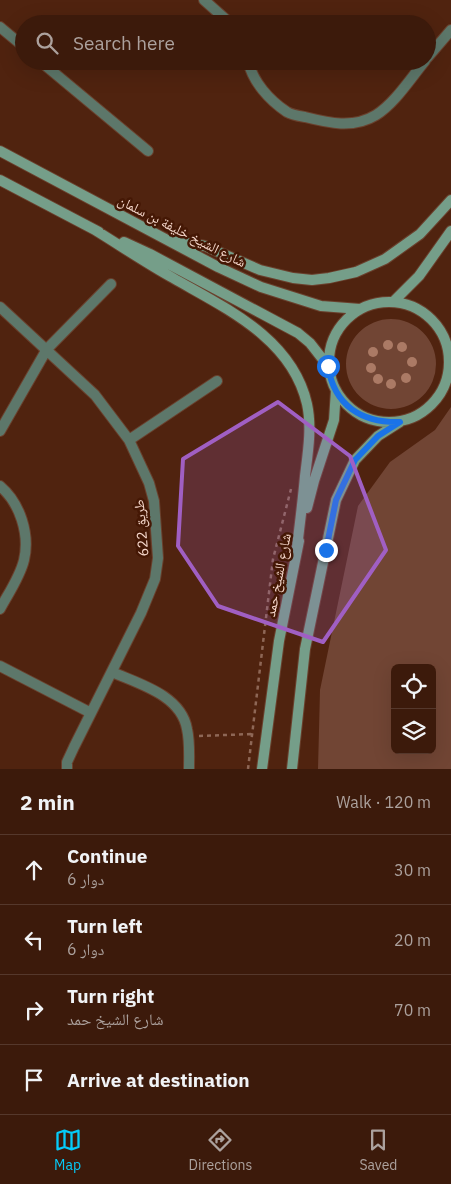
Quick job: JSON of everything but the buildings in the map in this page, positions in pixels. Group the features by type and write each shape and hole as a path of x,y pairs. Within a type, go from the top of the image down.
{"main road":[{"name":"شارع الشيخ خليفة بن سلمان","path":"0,150 162,238 261,287 321,306 360,309"},
{"path":"0,180 95,230 150,254 298,333 310,343 328,366"},
{"path":"162,238 205,246 260,270 293,278 312,280 329,278 356,272 385,259 420,234 451,200"},
{"path":"95,230 145,262 251,324 268,338 294,370 307,404 309,424 309,445 297,547"},
{"path":"393,302 419,276 451,231"},
{"path":"292,769 305,648 336,500 355,460 378,436 400,422 418,415 433,404 444,388 449,370 448,351 443,336 434,322 422,312 408,305 393,302 370,304 346,319 336,333 330,349 328,366 332,383 344,403 356,413 370,419 400,422"},
{"path":"448,351 451,338"},
{"name":"شارع الشيخ حمد","path":"262,769 279,641 297,547 314,481 334,420 336,390"}],"street":[{"path":"204,0 221,15"},
{"path":"0,28 15,40"},
{"path":"436,48 451,30"},
{"path":"51,70 148,151"},
{"path":"250,70 268,98 289,113 330,124 358,123 376,115 392,101 418,70"},
{"path":"0,431 47,350 111,284"},
{"name":"طريق 622","path":"0,307 95,395 129,440 149,482 154,501 158,558 155,579 149,596 67,762 67,769"},
{"path":"129,440 217,381"},
{"path":"0,486 12,499 20,514 24,529 25,548 21,570 0,609"},
{"path":"0,666 91,713"},
{"path":"112,672 158,692 176,707 184,719 188,736 189,769"}],"path":[{"path":"248,769 273,559 293,481"},
{"path":"188,736 253,734"}],"highlighted area":[{"path":"278,402 350,456 386,550 323,642 218,606 178,546 183,459"}],"shaded area":[{"path":"391,319 408,323 423,332 432,347 436,364 432,381 423,396 408,405 391,409 374,405 359,396 350,381 346,364 350,347 359,332 374,323"},
{"path":"451,407 451,769 318,769 320,690 358,506 390,462 435,430"}],"route":[{"path":"326,550 336,500 355,460 378,436 400,422 370,419 356,413 344,403 336,390 332,383 328,366"}]}
